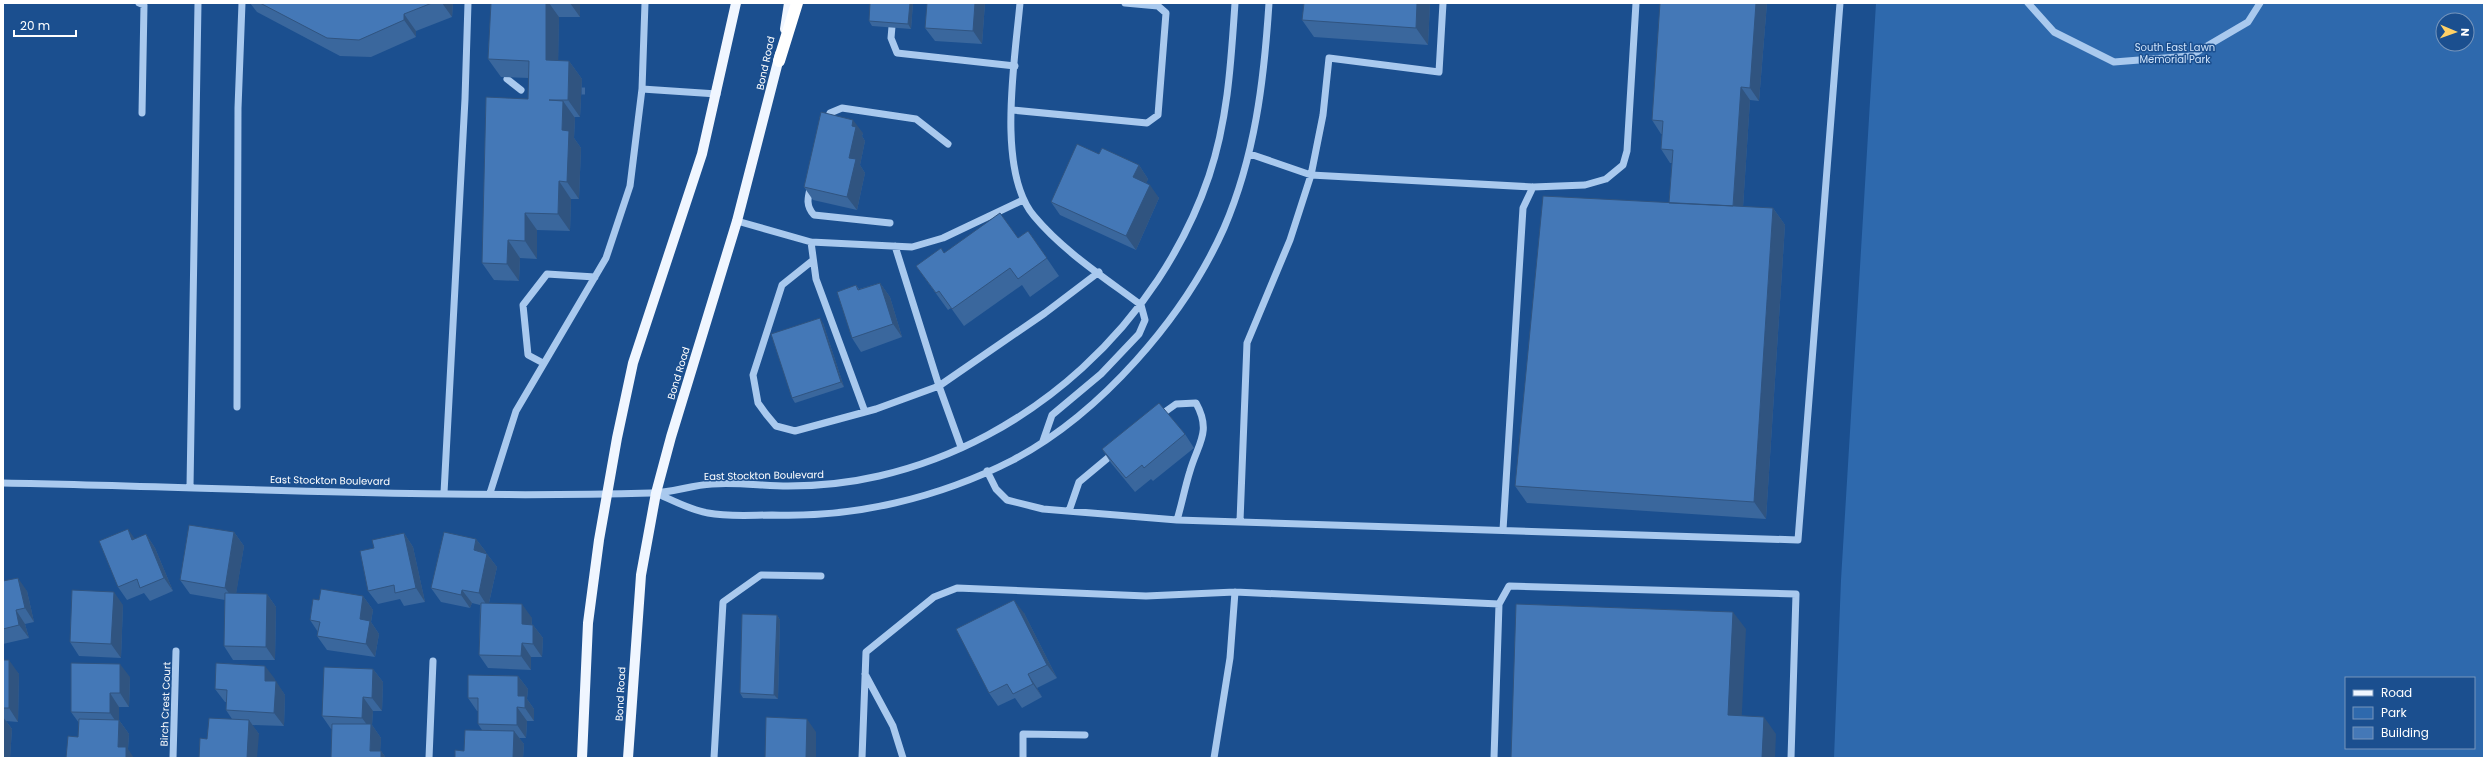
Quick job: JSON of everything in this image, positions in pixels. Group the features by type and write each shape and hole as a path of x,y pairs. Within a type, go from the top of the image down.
{"highway":[{"path":"779,61 797,3"}],"main road":[{"path":"582,758 588,623 608,493 633,363 702,154 717,94 736,3"},
{"name":"Bond Road","path":"628,758 642,575 656,493 671,437 737,221 779,61 789,3"}],"street":[{"path":"139,3 144,5 142,113"},
{"path":"190,487 198,3"},
{"path":"237,407 238,108 242,3"},
{"path":"444,493 465,99 468,3"},
{"path":"490,493 516,411 606,258 630,186 642,89 645,3"},
{"path":"894,3 891,38 897,53 1015,66"},
{"path":"1020,3 1010,133 1013,168 1024,200 1034,216 1061,242 1141,305 1145,320 1139,334 1100,374 1052,415 1043,441"},
{"path":"1012,110 1147,123 1158,115 1166,13 1158,6 1125,3"},
{"name":"East Stockton Boulevard","path":"3,483 444,493 656,493 711,484 791,486 859,480 926,462 961,447 1022,415 1053,392 1092,360 1141,305 1166,269 1190,225 1209,175 1222,130 1229,92 1235,3"},
{"name":"East Stockton Boulevard","path":"656,493 707,513 806,516 886,506 925,495 1012,460 1043,441 1077,416 1118,379 1159,335 1194,286 1224,228 1250,154 1262,86 1269,3"},
{"path":"1240,521 1247,343 1290,240 1311,175 1323,115 1329,58 1439,72 1443,3"},
{"path":"1250,154 1311,175 1533,187 1585,185 1606,180 1623,165 1627,151 1636,3"},
{"path":"987,471 996,489 1007,500 1043,509 1177,520 1798,540 1840,3"},
{"path":"2028,3 2054,32 2114,62 2190,56 2248,22 2260,3"},
{"path":"507,79 521,90"},
{"path":"642,89 717,94"},
{"path":"824,133 830,113 842,108 916,119 948,144"},
{"path":"813,179 807,201 809,210 814,214 890,223"},
{"path":"1503,530 1523,208 1533,187"},
{"path":"737,221 811,242 912,247 943,238 1024,200"},
{"path":"811,242 812,261 816,279 865,412"},
{"path":"896,246 939,386 961,447"},
{"path":"812,261 782,285 753,375 758,402 776,426 794,431 865,412 939,386 1045,313 1099,272"},
{"path":"544,363 528,355 523,305 547,274 595,277"},
{"path":"1151,421 1176,404 1196,403 1203,415 1203,434 1200,451 1191,470 1177,520"},
{"path":"1069,511 1079,482 1124,445"},
{"path":"714,758 723,602 761,575 821,576"},
{"path":"1494,758 1500,604 1509,586 1796,594 1791,758"},
{"path":"862,758 866,652 934,597 957,588 1146,596 1235,592 1500,604"},
{"path":"1214,758 1230,658 1235,592"},
{"name":"Birch Crest Court","path":"173,758 176,651"},
{"path":"429,758 434,660"},
{"path":"865,673 894,726 903,758"},
{"path":"1022,758 1023,734 1085,735"}],"green space":[{"name":"South East Lawn Memorial Park","path":"1876,3 2484,3 2484,758 1834,758 1841,580"}],"building":[{"path":"260,3 432,3 404,14 404,20 359,40 327,38"},
{"path":"491,3 546,3 546,60 569,61 568,100 549,100 563,101 562,130 569,131 567,182 559,181 558,214 525,213 525,241 508,240 507,264 482,263 486,97 528,99 529,61 488,59"},
{"path":"870,3 910,3 908,24 869,21"},
{"path":"927,3 975,3 973,31 925,28"},
{"path":"1304,3 1417,3 1416,28 1302,20"},
{"path":"1660,3 1756,3 1750,88 1741,87 1733,206 1669,203 1673,150 1661,149 1663,121 1652,120"},
{"path":"821,112 853,120 852,126 856,127 849,158 856,159 847,197 804,187"},
{"path":"1077,144 1099,154 1102,148 1139,165 1133,177 1150,185 1126,236 1051,202"},
{"path":"1543,196 1773,208 1754,502 1515,486"},
{"path":"1000,213 1018,238 1028,231 1047,258 1018,279 1010,268 952,309 939,291 936,293 916,266 941,248 944,253"},
{"path":"880,283 893,324 852,338 837,292 856,285 858,290"},
{"path":"820,318 841,382 792,398 771,334"},
{"path":"1159,403 1185,434 1144,468 1142,465 1126,478 1102,449"},
{"path":"189,525 234,532 225,588 180,580"},
{"path":"128,529 132,540 146,534 164,578 140,588 137,579 118,587 99,541"},
{"path":"444,532 476,539 474,550 487,554 479,593 462,590 461,595 431,588"},
{"path":"404,533 416,588 395,593 394,585 368,591 360,551 374,548 372,540"},
{"path":"18,578 25,608 16,610 19,625 3,629 3,581"},
{"path":"321,589 363,596 360,619 370,621 366,644 317,636 320,622 310,620 313,599 319,600"},
{"path":"72,590 114,592 111,644 70,642"},
{"path":"225,593 267,594 266,647 224,646"},
{"path":"1014,600 1047,665 1028,674 1033,684 1013,694 1007,684 989,693 956,629"},
{"path":"481,603 522,604 522,624 533,625 533,644 522,643 521,656 479,655"},
{"path":"1516,604 1733,612 1728,715 1764,717 1762,758 1511,758"},
{"path":"742,614 777,615 774,695 740,693"},
{"path":"3,660 9,660 9,708 3,708"},
{"path":"71,663 120,664 120,693 110,693 110,713 71,712"},
{"path":"216,663 265,666 265,681 276,681 274,713 226,710 227,690 215,689"},
{"path":"324,667 373,669 372,698 363,697 362,718 322,716"},
{"path":"468,675 518,676 518,696 525,696 525,708 517,707 517,725 478,724 478,698 468,698"},
{"path":"766,717 807,719 806,758 765,758"},
{"path":"209,718 249,720 247,758 199,758 200,738 207,739"},
{"path":"79,719 119,720 118,747 126,747 126,758 66,758 68,736 78,737"},
{"path":"332,724 371,724 370,751 381,751 381,758 331,758"},
{"path":"465,730 514,731 513,758 455,758 455,750 464,751"}],"tunnel":[{"path":"571,91 585,91"}]}
